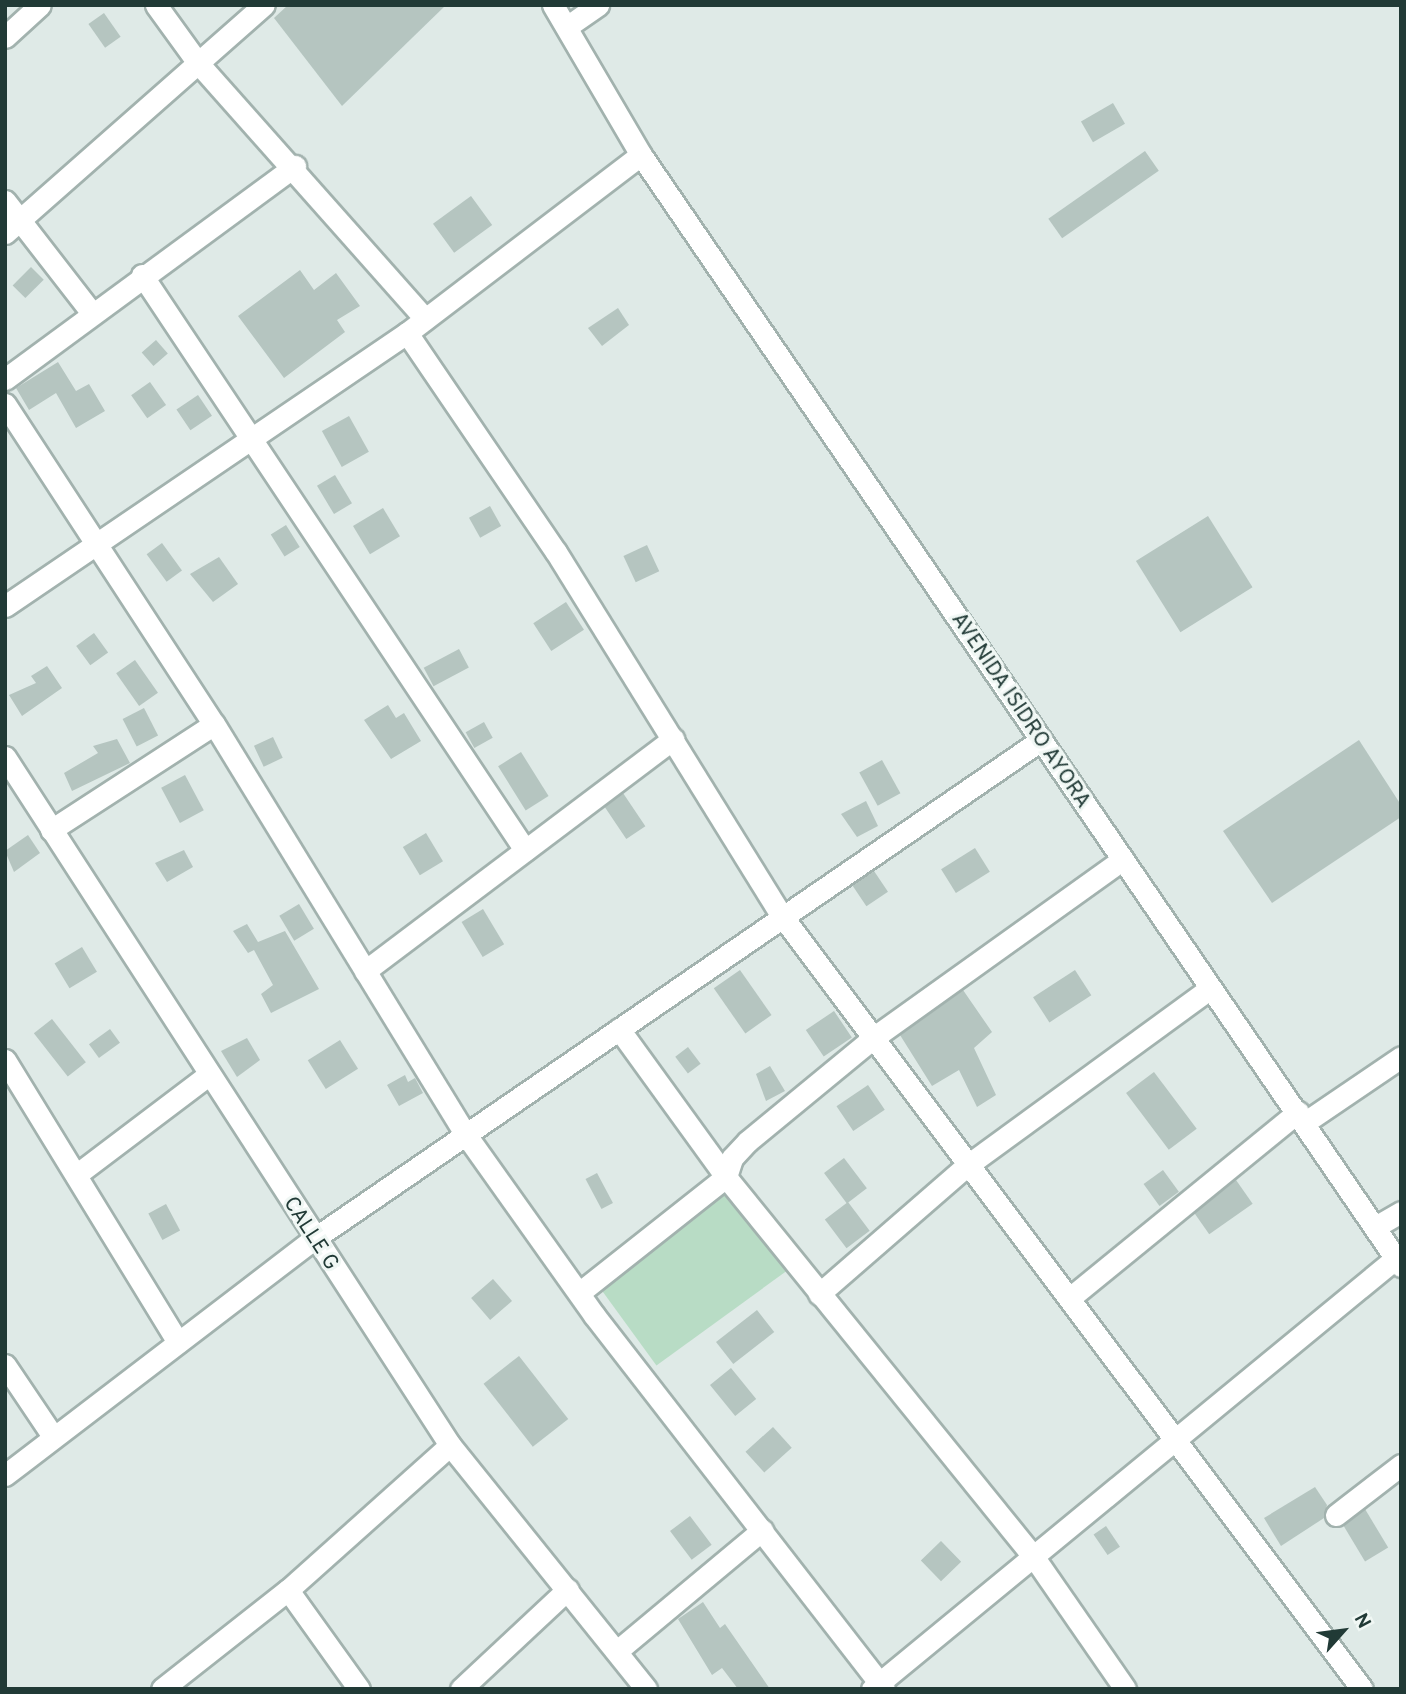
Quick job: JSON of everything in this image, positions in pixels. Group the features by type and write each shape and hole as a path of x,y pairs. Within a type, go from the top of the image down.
{"street":[{"path":"5,37 40,5"},
{"path":"156,5 198,63 295,166 425,319"},
{"path":"13,226 264,5"},
{"name":"AVENIDA ISIDRO AYORA","path":"553,5 568,26 641,155 1038,742 1123,859 1208,990 1301,1118 1398,1262"},
{"path":"568,26 598,5"},
{"path":"5,606 249,436 407,333 641,155"},
{"path":"5,379 91,312 295,166"},
{"path":"5,201 13,226 91,312"},
{"path":"142,275 525,850"},
{"path":"407,333 673,739 782,916 965,1167 1071,1297 1362,1689"},
{"path":"5,404 214,724 466,1135 579,1293 762,1530 878,1687 1031,1553 1398,1262"},
{"path":"51,830 214,724"},
{"path":"365,971 673,739"},
{"path":"5,1475 52,1435 313,1240 1038,742"},
{"name":"CALLE G","path":"5,757 313,1240 450,1445 646,1689"},
{"path":"579,1293 726,1177 732,1158 748,1141 873,1038 1123,859"},
{"path":"819,1294 965,1167 1208,990"},
{"path":"620,1029 726,1177 1031,1553 1125,1689"},
{"path":"1071,1297 1301,1118 1401,1057"},
{"path":"5,1060 178,1342"},
{"path":"76,1175 208,1076"},
{"path":"1375,1227 1401,1212"},
{"path":"5,1365 52,1435"},
{"path":"162,1689 288,1590 450,1445"},
{"path":"1336,1515 1401,1465"},
{"path":"617,1651 762,1530"},
{"path":"461,1689 568,1589"},
{"path":"288,1590 359,1689"}],"green space":[{"path":"728,1185 789,1269 656,1366 595,1281"}],"building":[{"path":"288,5 446,5 342,106 274,18"},
{"path":"104,13 121,37 105,48 88,24"},
{"path":"1113,103 1125,124 1093,142 1081,122"},
{"path":"1145,151 1159,171 1062,238 1048,219"},
{"path":"471,196 492,225 454,253 433,224"},
{"path":"31,267 44,280 25,298 13,285"},
{"path":"300,270 314,290 336,273 360,306 337,320 345,332 284,378 238,316"},
{"path":"618,308 629,325 602,346 588,328"},
{"path":"156,340 168,354 153,366 142,352"},
{"path":"58,362 76,391 89,384 105,411 76,428 56,393 29,410 16,388"},
{"path":"150,382 166,405 147,418 131,395"},
{"path":"198,395 212,416 190,430 176,410"},
{"path":"349,416 369,452 342,467 322,431"},
{"path":"335,475 352,503 334,514 317,486"},
{"path":"490,506 501,526 480,538 469,518"},
{"path":"383,508 400,536 370,554 353,526"},
{"path":"1208,516 1253,587 1180,632 1136,561"},
{"path":"286,525 300,547 285,557 271,535"},
{"path":"162,543 182,571 167,582 147,554"},
{"path":"647,545 659,571 636,582 623,556"},
{"path":"219,557 238,584 213,602 190,574"},
{"path":"566,602 584,630 551,651 533,623"},
{"path":"94,633 108,652 90,665 76,646"},
{"path":"459,649 469,668 434,686 424,668"},
{"path":"135,660 158,693 139,706 116,673"},
{"path":"47,666 62,688 22,716 9,695 36,683 31,676"},
{"path":"388,705 396,718 404,713 421,741 391,759 364,720"},
{"path":"144,708 158,736 137,747 123,719"},
{"path":"484,722 493,738 474,748 466,732"},
{"path":"273,737 283,758 264,767 254,746"},
{"path":"117,739 130,763 72,791 64,773 98,753 93,746"},
{"path":"1359,740 1401,805 1401,817 1272,903 1223,831"},
{"path":"521,752 549,796 526,810 498,766"},
{"path":"882,760 900,793 878,806 859,773"},
{"path":"185,775 204,810 180,823 161,788"},
{"path":"623,793 645,826 626,839 604,806"},
{"path":"866,801 878,826 857,837 841,814"},
{"path":"426,833 443,861 420,875 403,847"},
{"path":"28,835 40,853 14,872 5,851"},
{"path":"975,848 990,872 956,893 941,869"},
{"path":"184,850 193,867 167,882 155,863"},
{"path":"874,871 888,892 866,906 852,886"},
{"path":"299,904 314,929 294,941 279,916"},
{"path":"483,909 504,944 483,957 462,922"},
{"path":"247,924 258,942 285,931 319,989 271,1013 261,994 273,985 254,950 248,953 233,931"},
{"path":"82,947 97,972 70,988 55,963"},
{"path":"740,970 772,1015 745,1033 714,988"},
{"path":"1075,970 1091,995 1049,1022 1033,997"},
{"path":"963,990 992,1032 974,1048 996,1095 977,1107 959,1070 932,1086 900,1035"},
{"path":"834,1011 852,1038 824,1057 806,1030"},
{"path":"52,1019 86,1062 68,1077 34,1033"},
{"path":"110,1029 120,1043 99,1058 89,1044"},
{"path":"247,1038 260,1060 237,1077 221,1051"},
{"path":"340,1040 358,1069 326,1089 308,1060"},
{"path":"688,1047 701,1064 688,1073 675,1057"},
{"path":"770,1066 785,1091 766,1101 756,1074"},
{"path":"1154,1072 1197,1129 1169,1150 1126,1093"},
{"path":"405,1075 408,1082 415,1078 423,1093 399,1106 387,1085"},
{"path":"868,1085 885,1110 853,1131 836,1106"},
{"path":"844,1158 867,1188 847,1203 824,1173"},
{"path":"1163,1170 1179,1192 1159,1206 1144,1184"},
{"path":"597,1173 613,1203 601,1209 586,1179"},
{"path":"1236,1180 1253,1204 1209,1234 1193,1210"},
{"path":"848,1202 870,1231 847,1248 825,1219"},
{"path":"166,1204 180,1230 162,1240 148,1213"},
{"path":"493,1279 512,1301 490,1320 471,1298"},
{"path":"757,1310 774,1332 733,1364 716,1342"},
{"path":"519,1356 568,1419 533,1447 484,1384"},
{"path":"731,1368 756,1399 735,1416 710,1385"},
{"path":"773,1427 792,1448 764,1473 746,1452"},
{"path":"1315,1487 1327,1505 1324,1518 1281,1546 1264,1518"},
{"path":"1365,1509 1388,1548 1365,1561 1342,1523"},
{"path":"690,1516 712,1545 692,1560 670,1531"},
{"path":"1106,1526 1120,1547 1108,1555 1094,1534"},
{"path":"941,1541 961,1562 941,1581 921,1560"},
{"path":"703,1602 720,1628 725,1624 770,1689 738,1689 722,1668 712,1675 678,1619"}]}
